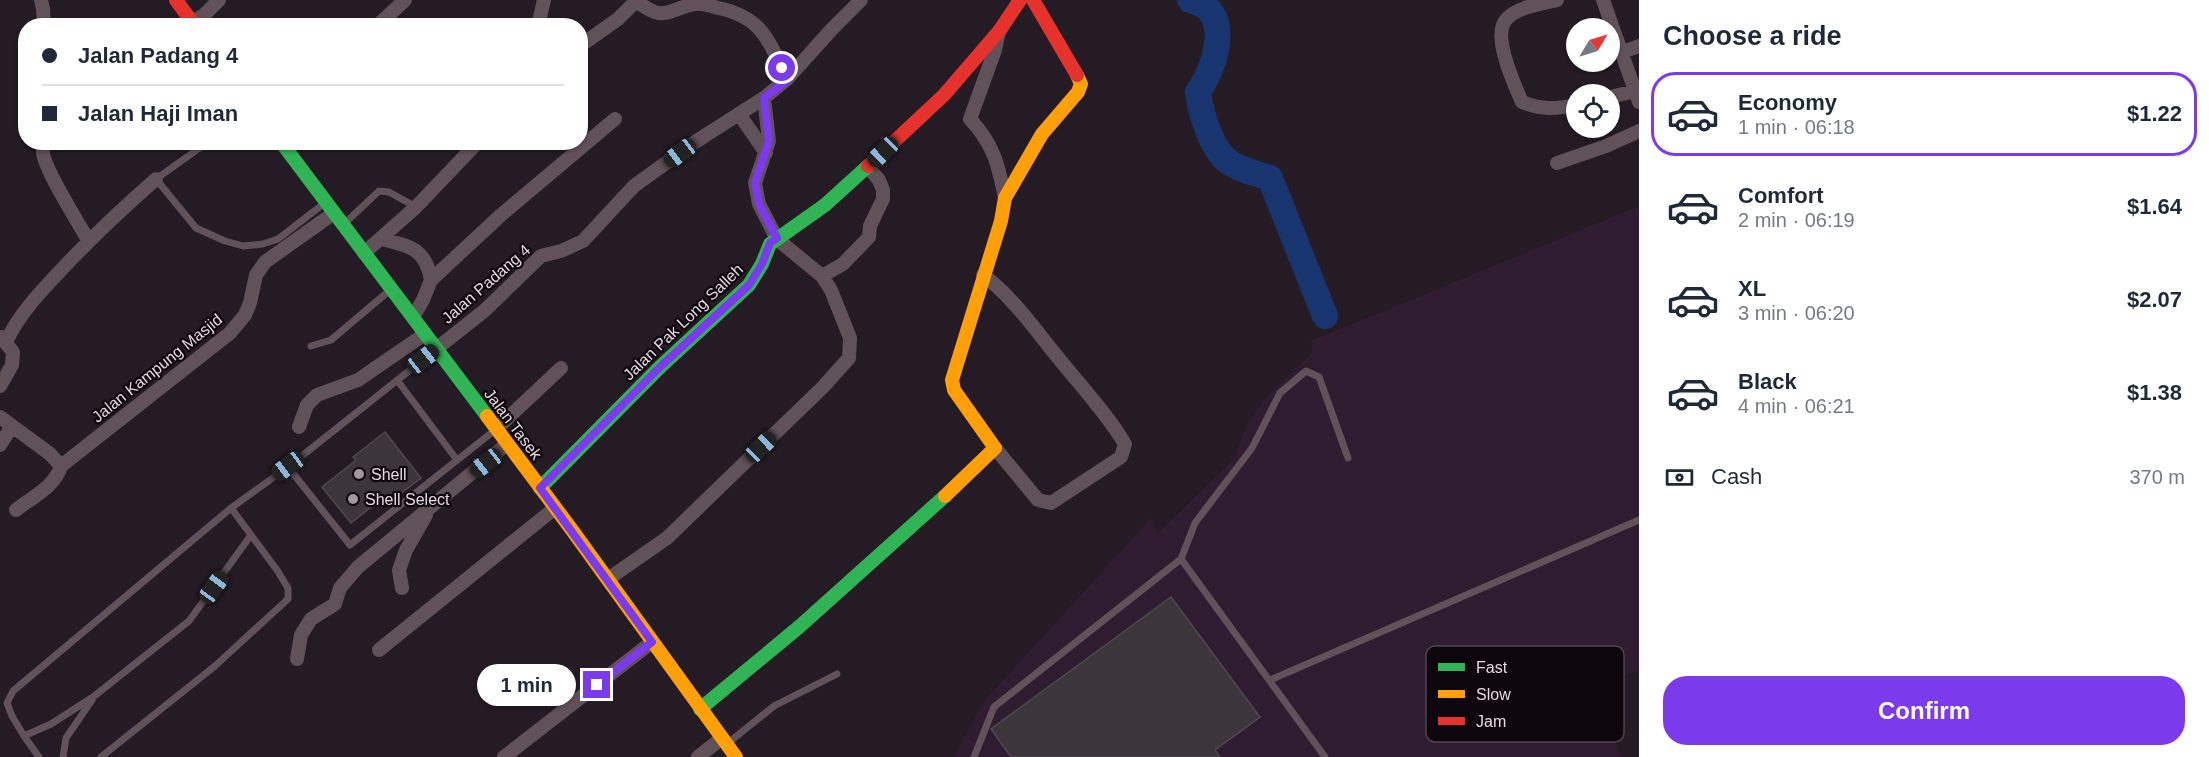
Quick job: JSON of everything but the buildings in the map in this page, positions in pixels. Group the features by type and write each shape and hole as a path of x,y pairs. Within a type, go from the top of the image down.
{"street":[{"path":"41,0 43,18"},
{"path":"176,0 190,18"},
{"path":"201,18 219,0"},
{"path":"386,18 405,0"},
{"path":"540,18 544,0"},
{"name":"Jalan Padang 4","path":"436,349 484,311 541,256 583,242 634,186 694,142 764,98 788,80 832,29 861,0"},
{"name":"Jalan Pak Long Salleh","path":"540,488 652,375 749,285 762,264 770,243 825,205 944,95 1000,30 1020,0"},
{"path":"983,275 994,283 1020,311 1095,403 1125,444 1121,457 1051,503 1038,500 995,448 954,390 952,380 983,275 1001,221 1005,198 1042,134 1078,92 1081,84 1033,0"},
{"path":"1557,0 1514,14 1505,20 1501,30 1507,66 1522,102 1536,108 1554,110 1566,107"},
{"path":"1603,0 1637,96 1620,97"},
{"path":"588,40 618,19 637,1 649,10 666,15 697,3 726,9 750,19 763,31 788,80"},
{"path":"1000,30 970,119 985,136 998,161 1005,198"},
{"path":"1622,52 1639,46"},
{"path":"608,579 667,538 823,387 849,358 850,338 831,290 822,276 777,238 759,204 755,183 769,141 764,98"},
{"path":"739,114 766,153"},
{"path":"588,142 615,119"},
{"path":"1557,163 1606,146 1639,131"},
{"path":"44,150 48,165 66,202 88,240"},
{"name":"Jalan Tasek","path":"288,150 608,579 736,757"},
{"path":"364,253 416,207 470,150"},
{"path":"412,317 423,300 431,280 501,215 578,150"},
{"path":"822,276 843,264 869,237 870,226 882,199 883,190 879,180 868,167"},
{"path":"0,386 12,365 13,352 3,339 45,287 88,240 156,179"},
{"name":"Jalan Kampung Masjid","path":"16,510 53,482 61,466 230,333 250,303 256,275 265,262 334,213"},
{"path":"381,239 405,245 419,253 429,265 431,280"},
{"path":"299,427 307,405 317,395 358,380 425,334"},
{"path":"496,429 561,368"},
{"path":"0,417 50,454 61,466"},
{"path":"0,445 12,426"},
{"path":"297,659 301,634 311,619 334,604 340,588 358,567 507,444"},
{"path":"700,709 799,627 848,581 922,518 995,448"},
{"path":"402,588 399,570 405,550 430,508"},
{"path":"379,650 555,508"},
{"path":"504,757 652,642"},
{"path":"698,757 724,741"}],"lane":[{"path":"197,150 156,179 196,228 243,246 263,244 278,239 379,191 389,192 416,207"},
{"path":"311,346 331,340 391,289"},
{"path":"39,757 12,716 7,703 13,691 231,508 436,349"},
{"path":"974,757 994,707 1181,559 1195,523 1252,448 1280,393 1306,371 1319,377 1348,458"},
{"path":"397,380 457,460"},
{"path":"288,466 350,545 496,429"},
{"path":"101,757 215,666 288,599 288,588 231,508"},
{"path":"1270,680 1639,520"},
{"path":"24,736 51,724 93,698 189,621 251,535"},
{"path":"1181,559 1324,757"},
{"path":"724,741 774,706 837,674"},
{"path":"63,757 66,738 93,698"}],"shaded area":[{"path":"1639,206 1639,670 1624,676 1624,646 1426,646 1426,742 1615,742 1621,757 954,757 984,701 1151,518 1158,533 1233,460 1248,423 1265,398 1312,353 1311,341"}],"waterway":[{"path":"1190,0 1204,5 1212,13 1216,24 1216,48 1213,60 1198,92 1203,117 1210,135 1218,151 1233,165 1270,178 1325,316"}],"traffic: fast":[{"path":"287,150 487,416"},
{"path":"540,488 660,367 749,285 762,264 770,244 825,205 868,166"},
{"path":"700,709 799,627 945,496"}],"traffic: slow":[{"path":"945,496 995,448 954,390 952,380 1001,221 1005,198 1042,134 1078,92 1081,84 1077,75"},
{"path":"487,416 736,757"}],"traffic: jam":[{"path":"176,0 189,18"},
{"path":"868,166 944,95 1000,30 1020,0"},
{"path":"1033,0 1077,75"}],"place":[{"name":"Shell","path":"359,474"},
{"name":"Shell Select","path":"353,499"}],"route":[{"path":"597,685 652,642 540,488 594,431 749,285 762,264 770,243 777,238 759,204 755,183 769,141 764,98 788,80 782,68"}]}
